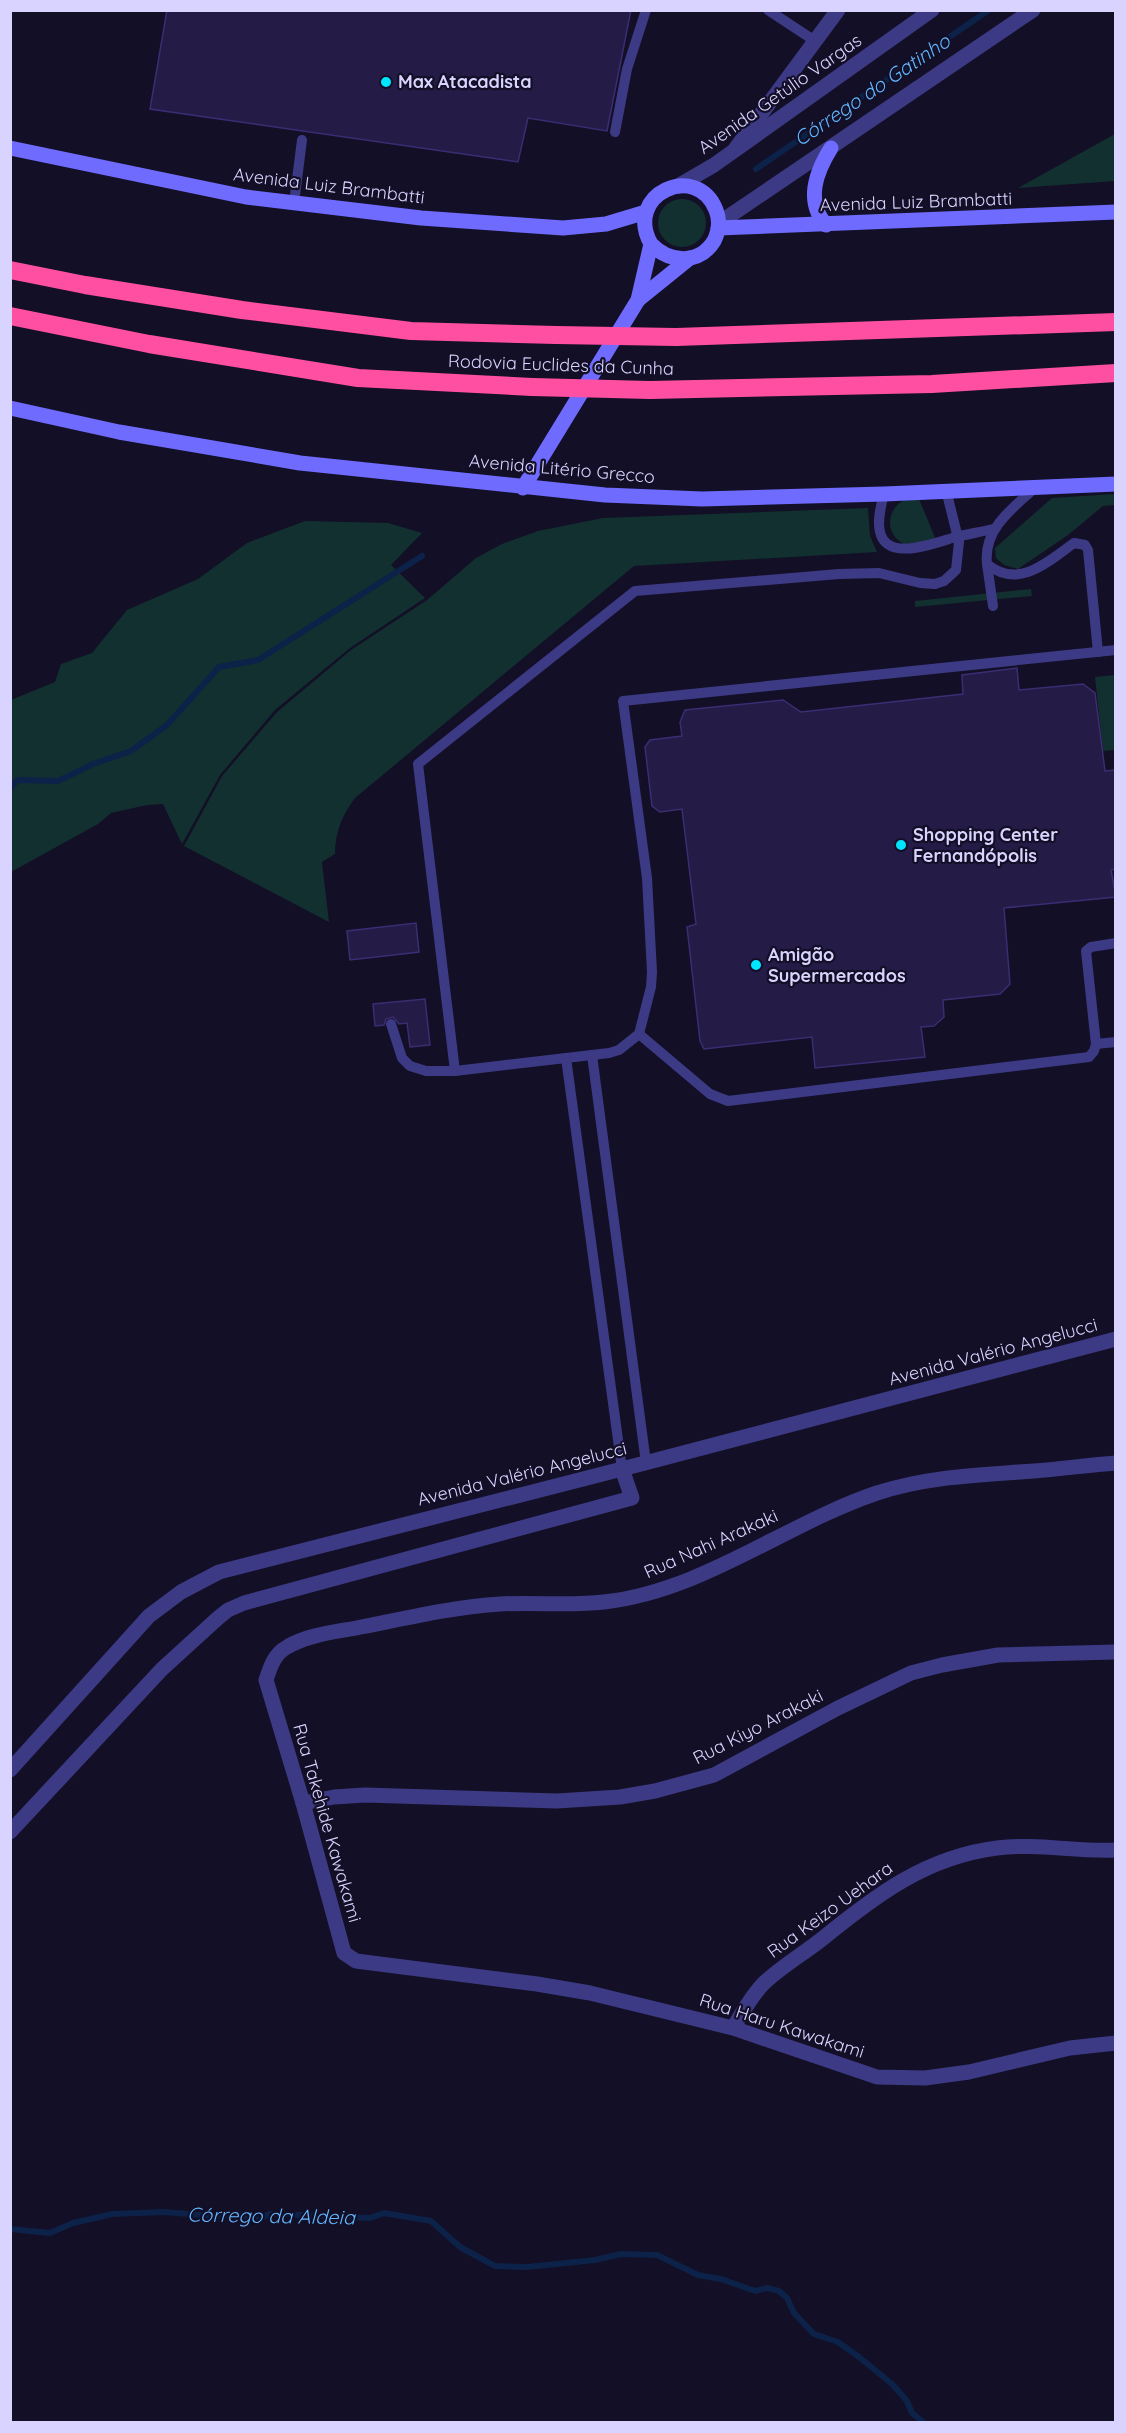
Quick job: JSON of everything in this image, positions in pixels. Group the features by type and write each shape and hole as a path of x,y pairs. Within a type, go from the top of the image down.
{"highway":[{"name":"Rodovia Euclides da Cunha","path":"10,270 85,285 242,310 411,331 676,337 1116,322"},
{"name":"Rodovia Euclides da Cunha","path":"10,316 149,344 358,378 532,387 650,390 932,384 1116,373"}],"main road":[{"name":"Avenida Luiz Brambatti","path":"10,148 246,198 421,218 563,228 606,224 646,212"},
{"path":"826,225 819,217 813,189 831,148"},
{"path":"689,186 707,195 717,213 718,226 711,244 698,256 668,257 658,252 651,243 645,228 646,212 658,194 667,188 689,186"},
{"name":"Avenida Luiz Brambatti","path":"718,226 826,225 1116,212"},
{"path":"523,488 638,300 651,243"},
{"path":"638,300 690,258"},
{"name":"Avenida Litério Grecco","path":"10,408 119,432 300,463 605,495 702,499 1116,484"}],"street":[{"path":"734,151 838,10"},
{"name":"Avenida Getúlio Vargas","path":"678,186 734,151 932,10"},
{"path":"718,226 1033,10"},
{"name":"Avenida Valério Angelucci","path":"10,1770 149,1616 182,1592 219,1572 646,1463 1116,1339"},
{"name":"Rua Nahi Arakaki","path":"266,1680 272,1661 285,1647 312,1637 458,1608 499,1604 603,1602 669,1587 846,1504 909,1484 947,1477 1116,1463"},
{"path":"10,1832 162,1669 218,1618 236,1606 632,1498 622,1469"},
{"name":"Rua Kiyo Arakaki","path":"303,1803 334,1797 365,1795 557,1801 608,1798 655,1791 714,1775 838,1708 911,1673 998,1655 1116,1652"},
{"name":"Rua Takehide Kawakami","path":"266,1680 344,1953 349,1958 365,1964"},
{"name":"Rua Keizo Uehara","path":"733,2028 750,2000 765,1982 876,1896 923,1870 962,1855 997,1848 1116,1850"},
{"name":"Rua Haru Kawakami","path":"365,1964 548,1985 590,1993 733,2028 877,2077 902,2079 969,2072 1070,2048 1116,2043"}],"lane":[{"path":"615,132 627,69 646,10"},
{"path":"768,10 815,41"},
{"path":"294,203 302,140"},
{"path":"993,606 985,552 993,529 1035,488"},
{"path":"454,1071 418,764 634,591 839,574 879,573 920,584 935,584 944,581 956,570 958,537 946,490"},
{"path":"884,494 880,534 886,543 897,548 916,548 993,529"},
{"path":"987,564 1002,573 1023,575 1039,568 1074,543 1085,545 1088,550 1098,652"},
{"path":"392,1024 402,1059 410,1066 426,1071 454,1071 592,1055 619,1050 639,1034 651,987 652,961 647,878 623,701 1116,650"},
{"path":"639,1034 710,1094 728,1101 1089,1057 1096,1044 1086,951 1091,947 1116,943"},
{"path":"1096,1044 1116,1042"},
{"path":"592,1055 646,1463"},
{"path":"566,1058 622,1469"}],"green space":[{"path":"1115,134 1115,181 1018,188"},
{"path":"677,199 687,199 699,206 706,218 706,228 699,240 687,247 677,247 662,236 658,228 658,218 669,203"},
{"path":"1115,494 1115,505 1103,506 1068,535 1018,569 1004,565 996,558 995,548 1052,498"},
{"path":"906,499 919,499 936,540 904,544 893,534 891,515 894,508"},
{"path":"868,508 870,536 877,552 634,566 355,798 340,824 335,854 322,862 329,922 184,846 222,776 277,712 351,650 427,600 476,558 502,544 538,531 603,518"},
{"path":"305,521 388,523 422,533 391,565 425,598 350,648 275,710 220,775 182,844 163,804 147,805 111,813 98,824 11,872 11,700 55,682 61,664 92,653 127,610 198,579 247,543"},
{"path":"1031,589 1032,596 915,607 915,601"},
{"path":"1115,675 1115,750 1103,751 1095,677"}],"building":[{"name":"Max Atacadista","path":"167,10 631,10 607,131 528,118 518,162 150,109"},
{"name":"Shopping Center Fernandópolis","path":"1017,668 1019,690 1083,684 1095,693 1105,771 1116,770 1116,869 1111,870 1116,897 1004,908 1010,984 1000,994 943,1000 944,1017 934,1026 921,1027 925,1057 815,1068 812,1037 704,1049 700,1041 687,927 696,924 682,809 660,812 652,806 645,747 650,740 682,736 680,722 685,710 783,700 801,712 963,694 962,675"},
{"path":"416,923 419,952 350,960 347,931"},
{"path":"425,999 430,1045 410,1047 407,1023 399,1024 393,1017 386,1019 384,1025 375,1026 373,1004"}],"waterway":[{"name":"Córrego do Gatinho","path":"756,169 989,10"},
{"name":"Córrego do Gatinho","path":"10,789 17,780 58,781 93,764 131,751 167,725 219,667 258,660 422,556"},
{"name":"Córrego da Aldeia","path":"10,2229 50,2233 73,2223 112,2214 164,2212 214,2216 239,2214 259,2220 269,2214 370,2218 384,2213 431,2221 460,2247 495,2266 527,2267 595,2260 621,2254 657,2255 698,2275 721,2279 755,2291 767,2288 779,2291 787,2298 794,2313 814,2334 838,2342 859,2357 892,2384 907,2401 912,2413 923,2422"}],"place":[{"name":"Max Atacadista","path":"386,82"},
{"name":"Shopping Center Fernandópolis","path":"901,845"},
{"name":"Amigão Supermercados","path":"756,965"}]}
